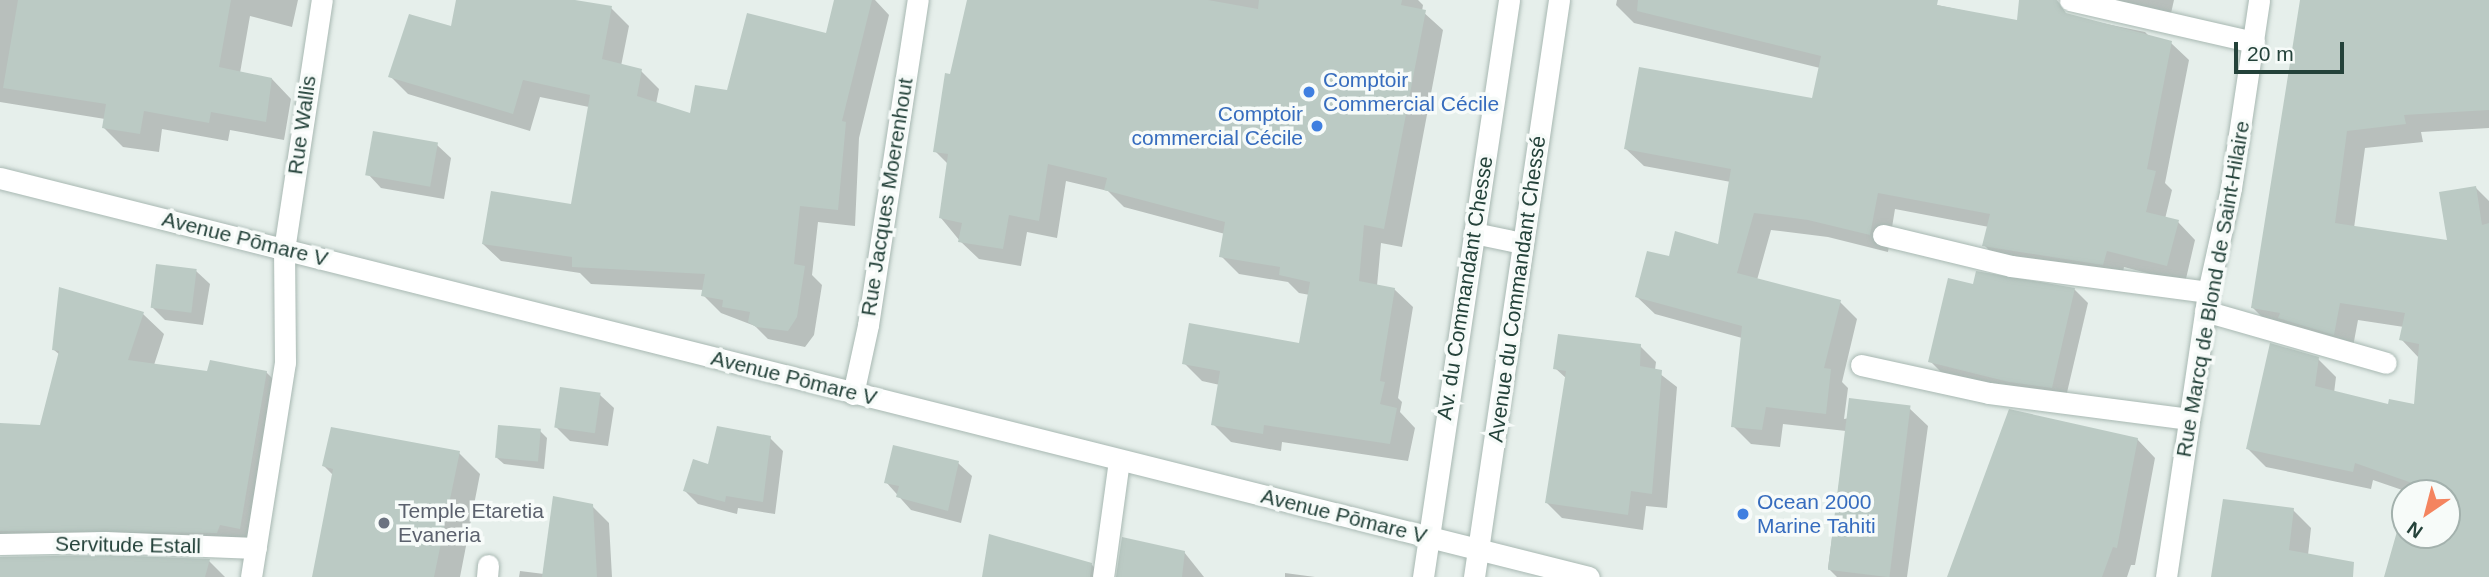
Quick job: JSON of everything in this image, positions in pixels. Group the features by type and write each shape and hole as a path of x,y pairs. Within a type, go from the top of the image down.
{"street":[{"name":"Rue Wallis","path":"251,577 285,362 284,250 321,0"},
{"name":"Rue Jacques Moerenhout","path":"853,394 868,325 918,0"},
{"name":"Av. du Commandant Chesse","path":"1423,577 1509,0"},
{"name":"Avenue du Commandant Chessé","path":"1474,577 1559,0"},
{"path":"2070,0 2254,41"},
{"name":"Rue Marcq de Blond de Saint-Hilaire","path":"2166,577 2206,302 2231,188 2259,0"},
{"name":"Avenue Pōmare V","path":"0,178 1589,577"},
{"path":"1474,233 1522,243"},
{"path":"1883,235 2011,266 2206,302 2386,363"},
{"path":"1861,365 1989,393 2189,419"},
{"path":"1102,577 1119,460"},
{"name":"Servitude Estall","path":"0,544 105,542 256,548"}],"building":[{"path":"18,0 231,0 219,67 272,78 266,122 211,112 209,123 144,111 140,134 102,128 106,104 3,88"},
{"path":"456,0 575,0 612,6 602,59 642,69 637,96 690,113 695,85 727,90 747,13 826,33 834,0 872,0 842,121 846,122 838,210 800,206 794,264 805,266 797,317 788,331 756,327 748,322 750,312 722,307 723,300 701,296 705,274 572,267 572,257 482,244 491,191 571,204 590,95 523,80 513,114 388,77 409,14 451,26"},
{"path":"967,0 1208,0 1258,9 1259,0 1402,0 1401,5 1426,10 1384,229 1364,225 1359,281 1395,288 1380,381 1385,382 1380,404 1397,408 1390,444 1264,425 1263,434 1211,425 1220,371 1182,364 1189,323 1299,343 1310,282 1279,275 1280,267 1219,257 1225,222 1104,190 1107,178 1048,164 1039,221 1009,215 1003,249 958,242 962,223 939,218 948,154 933,152 945,73 950,74"},
{"path":"1638,0 1938,0 1937,5 2017,20 2019,0 2057,0 2066,13 2172,41 2147,169 2156,171 2146,212 2179,220 2167,266 2107,251 2103,265 1982,246 1990,214 1878,193 1870,235 1808,220 1754,213 1737,273 1841,300 1824,368 1831,369 1826,414 1766,407 1762,430 1731,427 1742,326 1635,297 1647,251 1669,256 1675,231 1718,244 1731,169 1624,149 1639,67 1812,98 1821,56 1637,11"},
{"path":"2300,0 2489,0 2489,110 2404,115 2406,124 2347,131 2335,223 2447,240 2439,192 2476,186 2482,225 2489,223 2489,577 2384,577 2392,549 2461,549 2461,479 2401,479 2355,463 2353,472 2246,449 2270,343 2319,357 2315,386 2388,404 2389,399 2414,404 2419,344 2399,340 2405,313 2340,303 2334,335 2278,318 2280,313 2251,308"},
{"path":"373,131 438,142 430,187 365,175"},
{"path":"156,264 197,269 191,313 151,308"},
{"path":"1976,271 2075,288 2052,388 2009,382 1928,362 1948,278 1973,284"},
{"path":"59,287 144,312 128,360 207,371 210,360 267,371 240,529 220,525 217,533 0,531 0,423 40,425 59,351 52,350"},
{"path":"1558,334 1641,344 1640,366 1662,370 1652,494 1631,491 1628,515 1545,503 1566,371 1553,369"},
{"path":"560,387 601,393 595,433 554,428"},
{"path":"1849,398 1911,406 1889,577 1828,570"},
{"path":"2009,409 2138,438 2117,548 2113,547 2102,577 1947,577"},
{"path":"498,425 541,429 538,462 495,458"},
{"path":"717,426 771,436 763,502 726,496 725,502 683,491 693,459 708,464"},
{"name":"Temple Etaretia Evaneria","path":"331,427 460,451 434,577 312,577 333,469 322,466"},
{"path":"893,445 959,461 948,511 896,497 899,486 884,483"},
{"path":"553,496 593,504 597,577 542,577"},
{"path":"2223,499 2294,508 2289,550 2354,562 2353,577 2211,577"},
{"path":"989,534 1092,563 1090,577 982,577"},
{"path":"1122,537 1185,551 1182,577 1116,577"},
{"path":"105,555 210,559 205,577 0,577 0,557"}],"place":[{"name":"Comptoir Commercial Cécile","path":"1309,92"},
{"name":"Comptoir commercial Cécile","path":"1317,126"},
{"name":"Ocean 2000 Marine Tahiti","path":"1743,514"},
{"name":"Temple Etaretia Evaneria","path":"384,523"}]}
